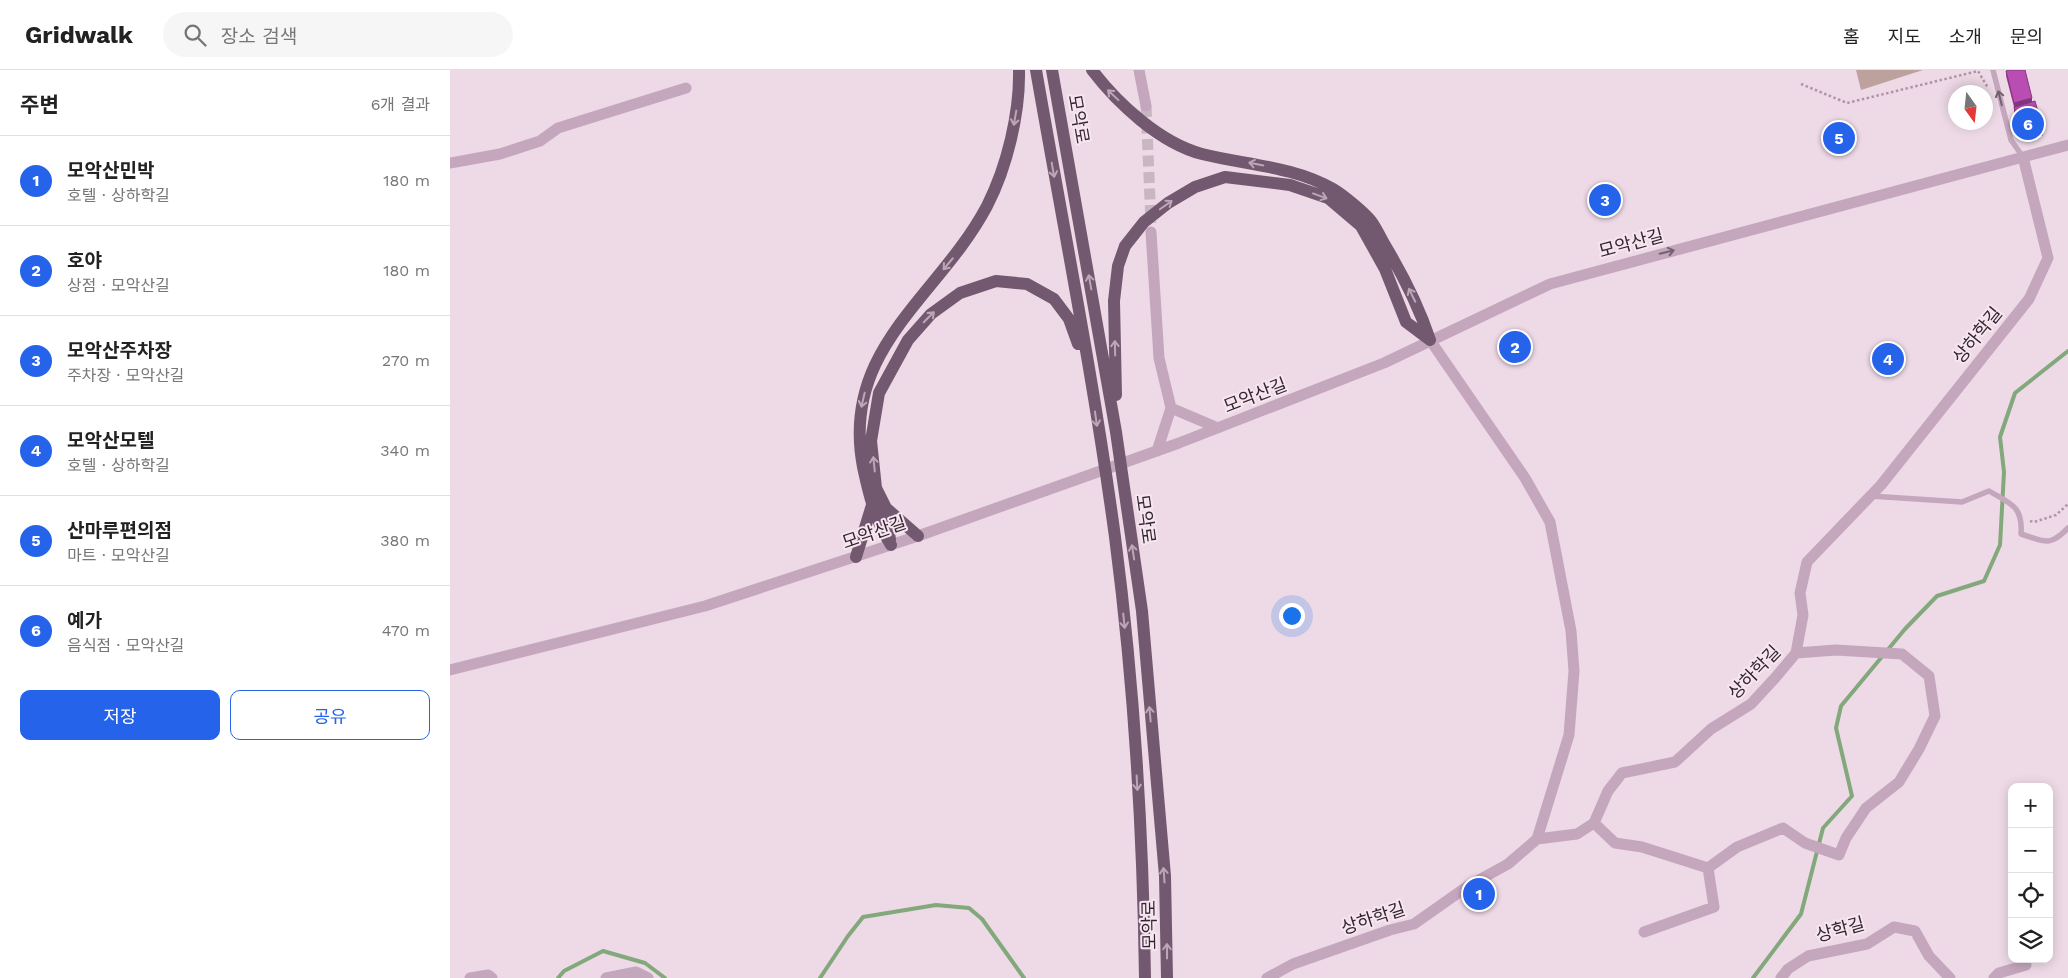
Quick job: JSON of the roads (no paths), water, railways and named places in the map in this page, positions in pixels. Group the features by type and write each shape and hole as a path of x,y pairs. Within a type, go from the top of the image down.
{"main road":[{"path":"891,545 880,527 872,505 860,452 861,404 872,370 895,330 955,256 987,205 1004,161 1014,124 1019,92 1019,70"},
{"name":"모악로","path":"1036,70 1083,336 1115,537 1133,702 1145,920 1145,978"},
{"name":"모악로","path":"1052,70 1116,432 1142,611 1165,876 1167,978"},
{"path":"1092,70 1106,88 1129,110 1150,127 1175,143 1200,154 1263,165 1294,173 1334,190 1370,220 1414,299 1430,340"},
{"path":"1116,432 1114,301 1118,266 1125,246 1144,222 1168,203 1195,187 1225,177 1290,185 1328,198 1361,226 1386,269 1406,322 1430,340"},
{"path":"891,545 886,508 876,488 871,441 880,393 908,340 931,314 960,293 996,281 1027,284 1054,299 1069,319 1084,360 1093,398"},
{"path":"856,557 872,505"},
{"path":"886,508 918,536"}],"street":[{"path":"1139,70 1146,106"},
{"path":"450,163 508,152 540,141 558,128 686,88"},
{"name":"모악산길","path":"450,670 705,606 918,536 1157,451 1384,363 1550,284 2068,145"},
{"name":"상하학길","path":"1594,822 1608,791 1622,773 1674,762 1710,730 1751,704 1796,653 1803,616 1800,593 1807,562 1870,496 2028,299 2048,258 2024,157"},
{"path":"1151,232 1159,358 1171,408 1157,451"},
{"path":"1430,340 1525,478 1550,522 1571,632 1574,671 1569,735 1537,839 1577,834 1594,822 1615,843 1642,847 1708,868"},
{"path":"1171,408 1218,428"},
{"path":"1708,868 1737,847 1782,828 1805,843 1839,855 1846,838 1866,808 1900,782 1935,716 1929,676 1902,654 1836,650 1796,653"},
{"name":"상하학길","path":"1267,978 1293,964 1390,930 1414,924 1468,886 1508,864 1537,839"},
{"path":"1644,932 1714,907 1708,868"},
{"name":"상학길","path":"1781,978 1788,969 1808,956 1841,947 1866,944 1894,927 1915,931 1929,956 1950,978"},
{"path":"1994,978 1999,973 2026,965"},
{"path":"606,978 636,972 648,978"},
{"path":"470,978 488,975 492,978"}],"lane":[{"path":"1993,70 2010,140 2024,157"},
{"path":"1870,496 1962,502 1989,490 2016,507 2022,520 2021,534 2050,542 2058,539 2068,528"}],"waterway":[{"path":"1753,978 1801,914 1823,828 1852,796 1836,728 1841,706 1905,629 1937,596 1984,581 2000,545 2004,472 2000,437 2015,393 2068,351"},
{"path":"820,978 863,917 936,905 969,908 982,919 1024,978"},
{"path":"558,978 564,971 603,951 645,963 665,978"}],"tunnel":[{"path":"1146,106 1151,223"}],"place":[{"name":"예가","path":"2028,124"},
{"name":"산마루편의점","path":"1839,138"},
{"name":"모악산주차장","path":"1605,200"},
{"name":"호야","path":"1515,347"},
{"name":"모악산모텔","path":"1888,359"},
{"name":"모악산민박","path":"1479,894"}]}
